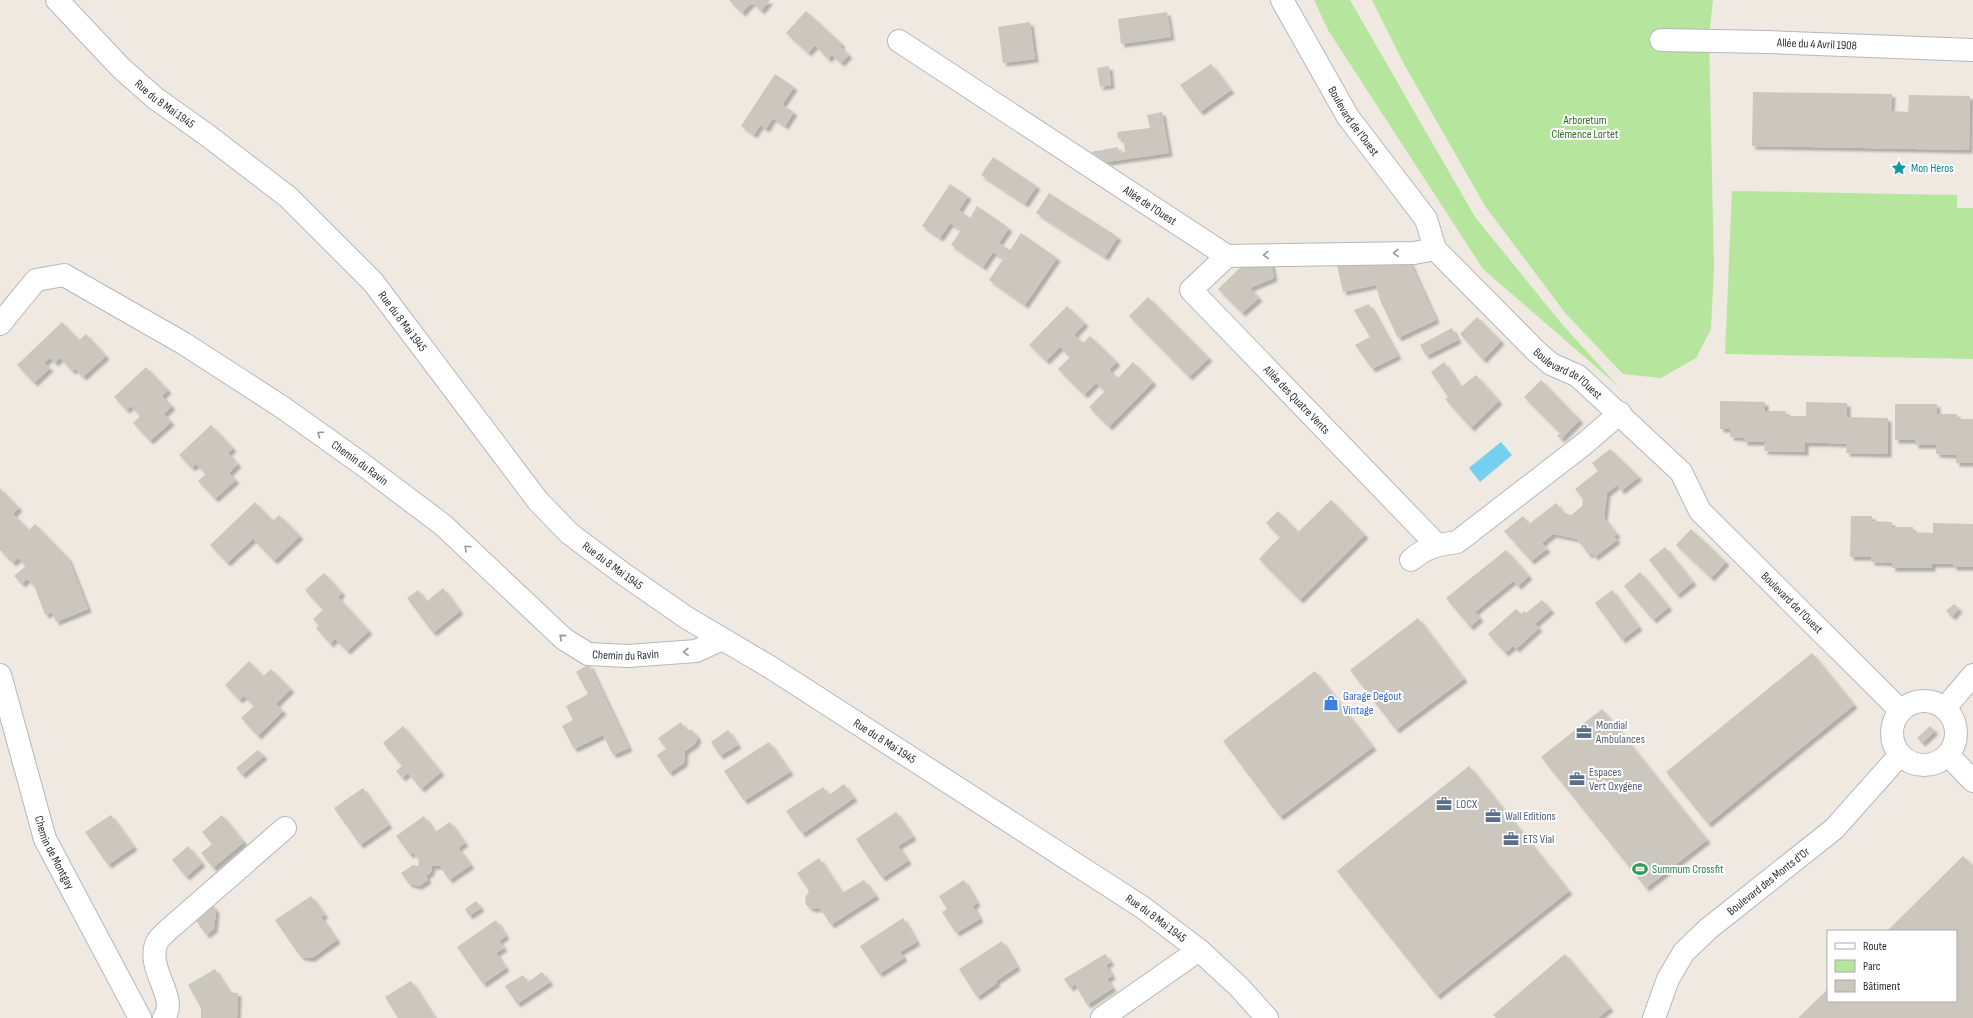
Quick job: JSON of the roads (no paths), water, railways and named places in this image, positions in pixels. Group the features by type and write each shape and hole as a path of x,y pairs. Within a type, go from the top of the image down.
{"street":[{"name":"Rue du 8 Mai 1945","path":"57,0 121,68 155,98 288,197 373,282 538,501 570,534 625,575 687,618 795,683 1142,907 1199,950 1239,987 1267,1018"},
{"name":"Boulevard de l'Ouest","path":"1282,0 1348,117 1426,219 1435,249 1551,364 1578,376 1620,413 1681,472 1700,511 1901,711"},
{"name":"Allée du 4 Avril 1908","path":"1661,40 1973,50"},
{"name":"Allée de l'Ouest","path":"899,41 1227,256"},
{"path":"1227,256 1414,253 1435,249"},
{"name":"Allée des Quatre Vents","path":"1227,256 1191,290 1437,546"},
{"name":"Chemin du Ravin","path":"0,324 36,280 64,275 183,343 282,407 362,464 443,525 564,639 588,654 628,656 696,651 722,639"},
{"path":"1411,560 1423,550 1457,542 1584,444 1620,413"},
{"name":"Chemin de Montgay","path":"0,675 45,839 140,1018"},
{"path":"1945,708 1973,675"},
{"path":"1922,701 1934,702 1945,708 1953,717 1957,728 1956,740 1948,756 1944,760 1933,765 1921,766 1909,762 1900,755 1894,744 1892,733 1894,721 1901,711 1910,704 1922,701"},
{"name":"Boulevard des Monts d'Or","path":"1654,1018 1668,979 1684,952 1708,930 1834,829 1900,755"},
{"path":"1948,756 1973,781"},
{"path":"164,1018 168,1001 153,960 157,942 168,930 285,828"},
{"path":"1102,1018 1199,950"}],"water":[{"path":"1501,442 1512,455 1480,482 1469,468"}],"place":[{"name":"Mon Héros","path":"1899,168"},
{"name":"Garage Degout Vintage","path":"1331,703"},
{"name":"Mondial Ambulances","path":"1584,732"},
{"name":"Espaces Vert Oxygène","path":"1577,779"},
{"name":"LOCX","path":"1444,804"},
{"name":"Wall Editions","path":"1493,816"},
{"name":"ETS Vial","path":"1511,839"},
{"name":"Summum Crossfit","path":"1640,869"}],"park label":[{"name":"Arboretum Clémence Lortet","path":"1585,127"}]}
